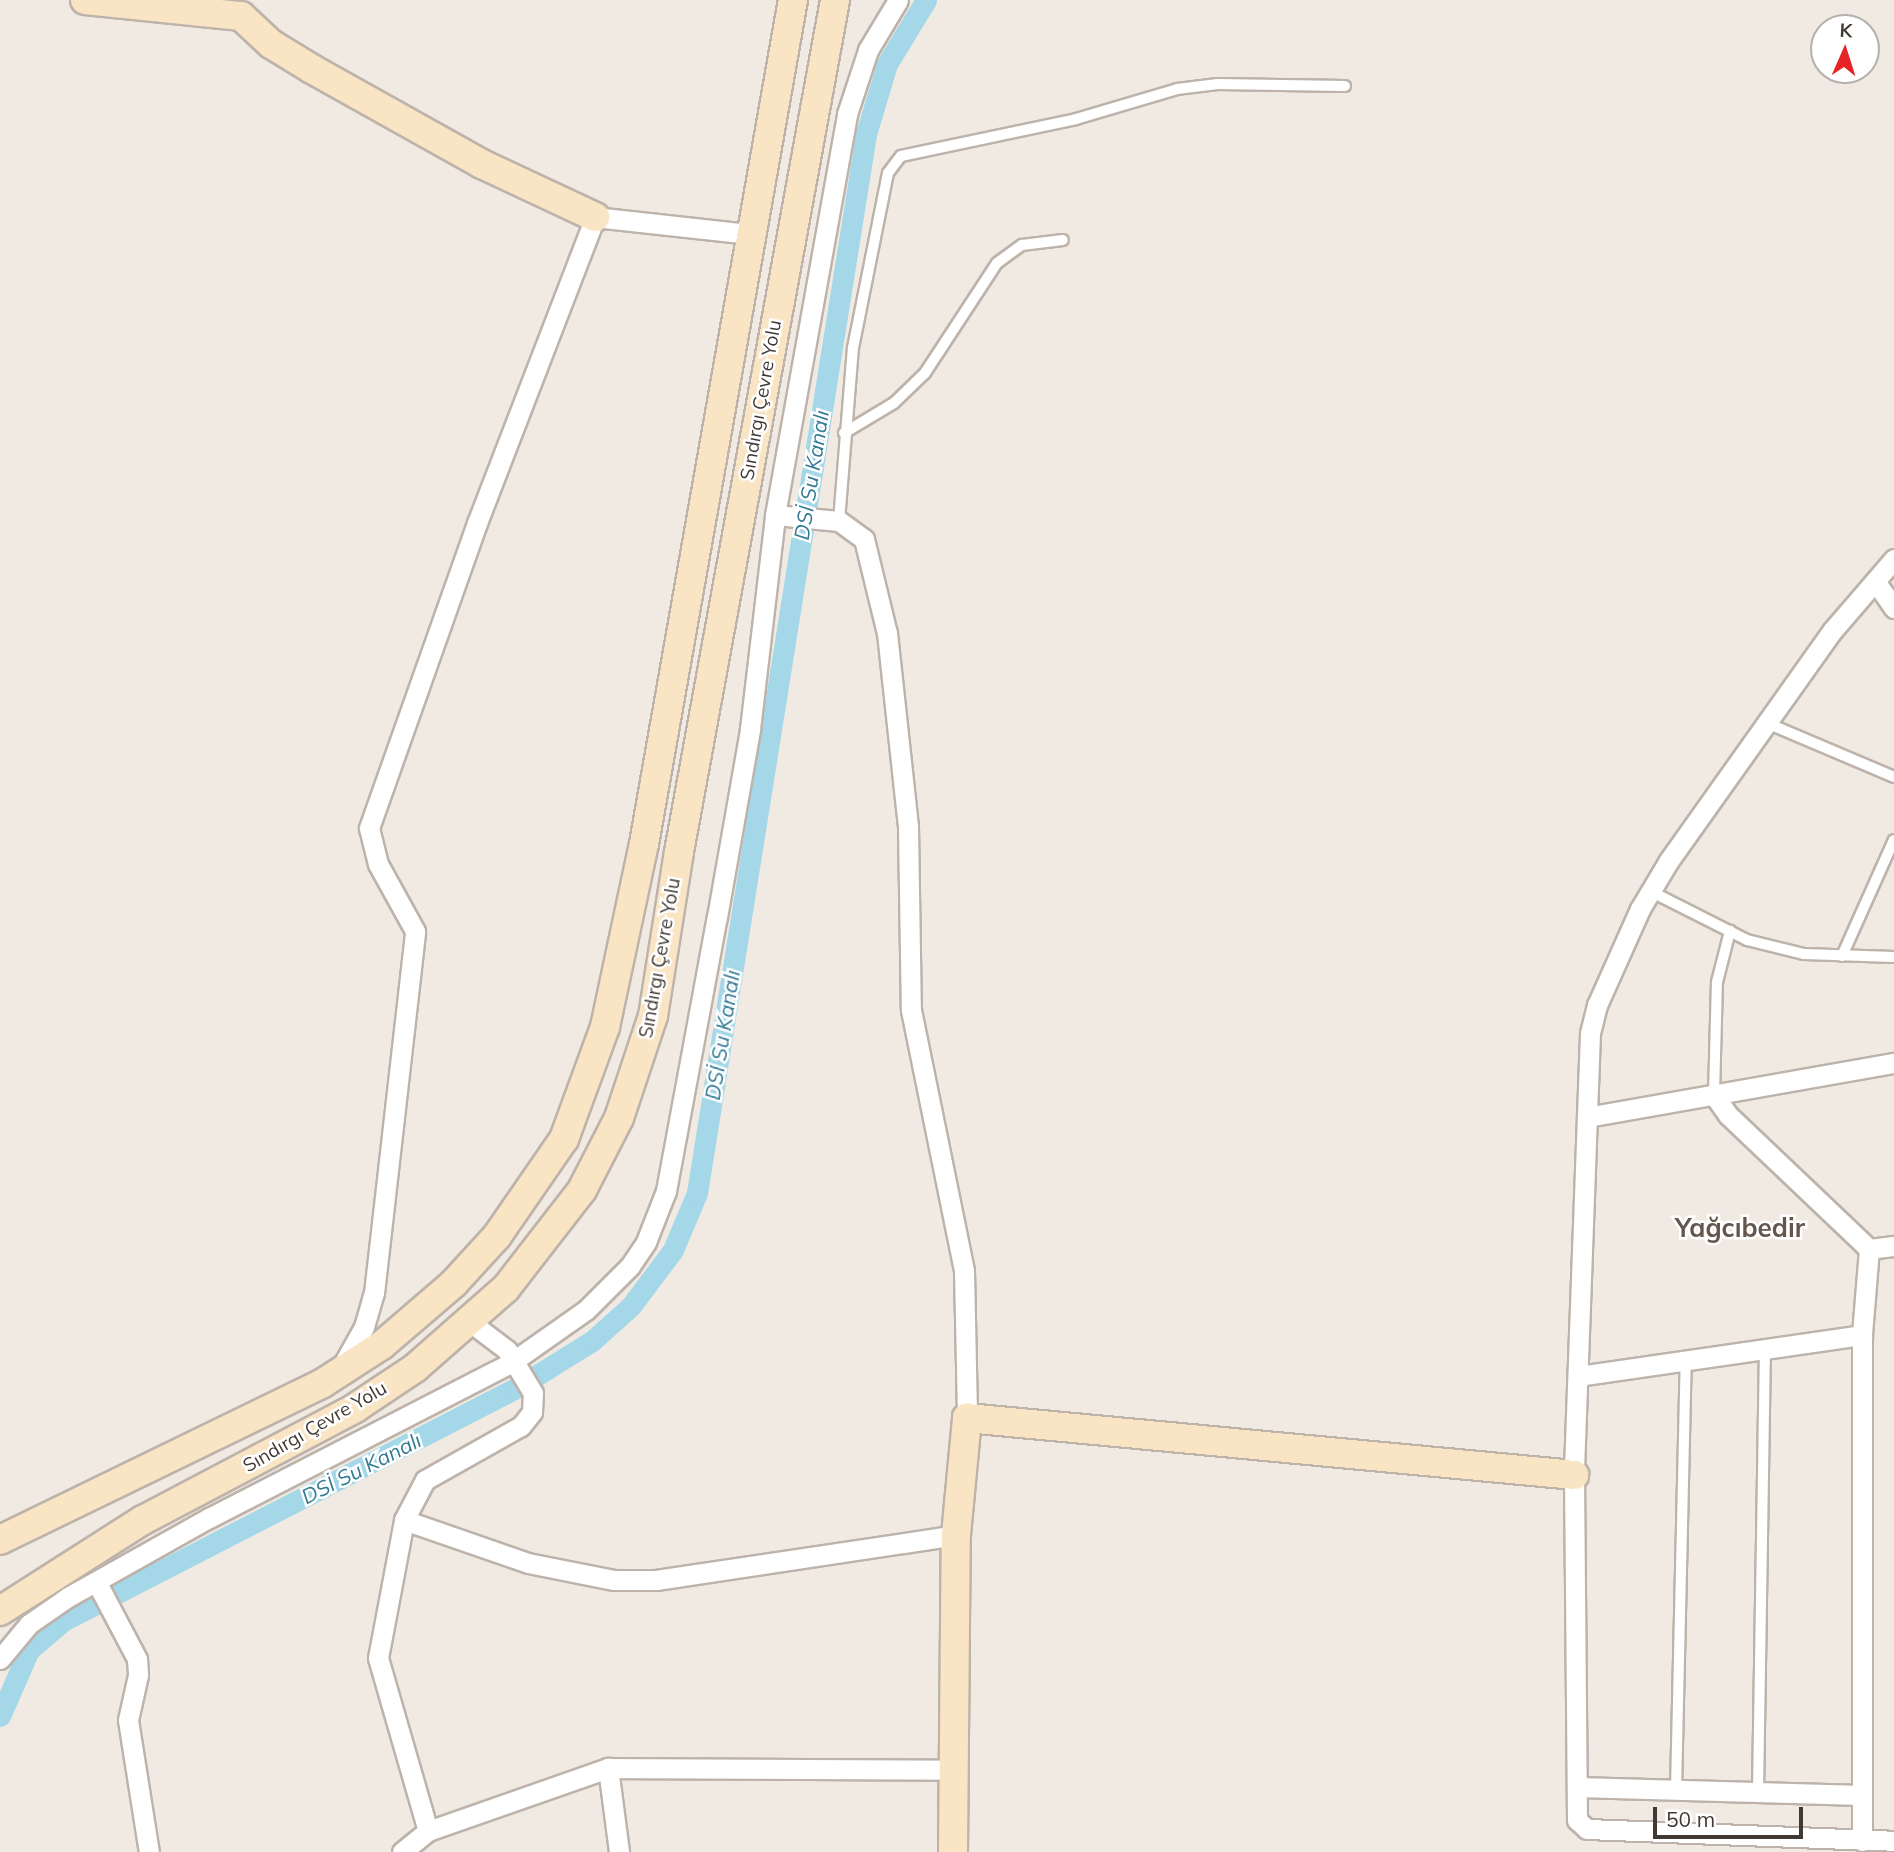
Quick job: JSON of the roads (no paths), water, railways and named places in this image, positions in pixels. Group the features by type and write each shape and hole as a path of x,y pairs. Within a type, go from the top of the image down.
{"main road":[{"path":"85,0 241,16 271,44 312,69 482,164 595,217"},
{"name":"Sındırgı Çevre Yolu","path":"0,1540 339,1373 382,1345 454,1283 497,1236 564,1139 605,1027 644,844 793,0"},
{"name":"Sındırgı Çevre Yolu","path":"0,1611 143,1520 355,1409 415,1368 470,1322 514,1279 582,1190 619,1118 642,1056 661,977 679,852 835,0"},
{"path":"750,234 769,252 757,427"},
{"path":"953,1852 956,1535 967,1418 1574,1475"}],"street":[{"path":"0,1659 47,1609 98,1586 209,1518 514,1365 586,1310 630,1266 646,1241 666,1191 748,740 847,114 868,50 898,0"},
{"path":"339,1373 364,1327 374,1293 415,931 378,864 369,828 477,523 595,217 750,234"},
{"path":"783,516 839,522 856,530 869,549 887,633 908,827 911,1010 964,1271 967,1418"},
{"path":"1894,559 1832,631 1650,891 1597,1005 1590,1034 1574,1475 1577,1820 1587,1829 1894,1841"},
{"path":"1875,582 1894,608"},
{"path":"1587,1117 1894,1063"},
{"path":"1714,1095 1728,1115 1870,1249"},
{"path":"1870,1249 1894,1246"},
{"path":"1862,1841 1862,1335 1870,1249"},
{"path":"428,1830 377,1658 404,1520 425,1480 521,1426 532,1412 533,1393 507,1350 470,1322"},
{"path":"1578,1376 1862,1335"},
{"path":"404,1520 528,1563 614,1580 656,1580 956,1535"},
{"path":"98,1586 137,1659 138,1675 128,1720 149,1852"},
{"path":"608,1768 619,1852"},
{"path":"401,1852 428,1830 608,1768 953,1770"},
{"path":"1578,1787 1862,1795"}],"lane":[{"path":"839,522 844,433 853,348 888,173 901,156 1076,119 1177,89 1218,84 1345,86"},
{"path":"844,433 894,403 925,373 1003,258 1035,241 1063,240"},
{"path":"1767,723 1894,777"},
{"path":"1842,956 1894,840"},
{"path":"1650,891 1730,931 1804,954 1894,957"},
{"path":"1714,1095 1717,982 1730,931"},
{"path":"1758,1792 1765,1349"},
{"path":"1676,1790 1686,1360"}],"waterway":[{"name":"DSİ Su Kanalı","path":"0,1716 29,1650 63,1621 518,1387 592,1341 631,1306 673,1250 697,1193 866,134 887,64 926,0"}],"district":[{"name":"Yağcıbedir","path":"1740,1228"}]}
